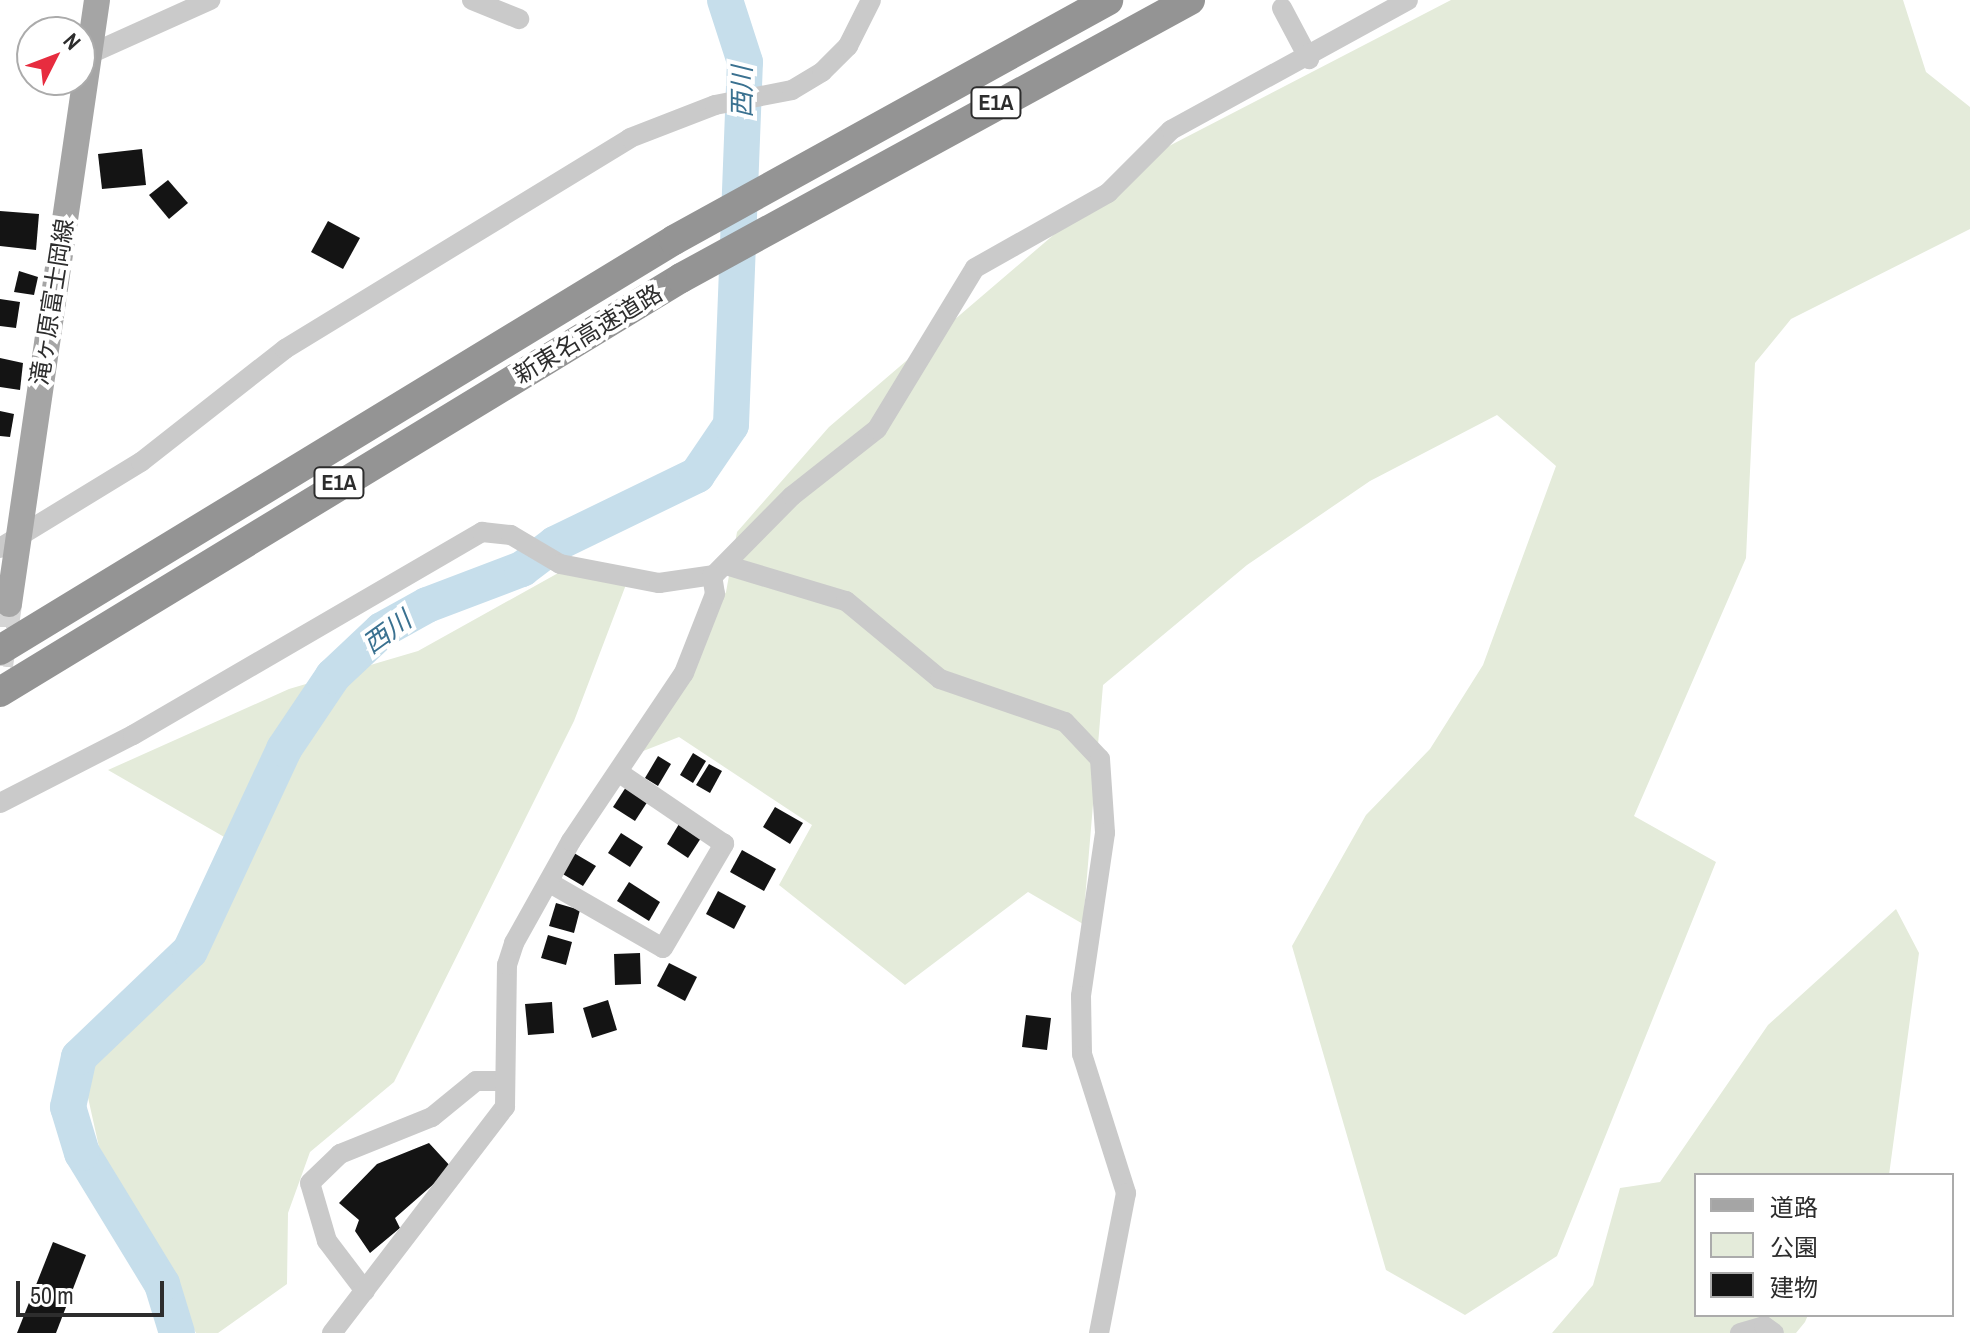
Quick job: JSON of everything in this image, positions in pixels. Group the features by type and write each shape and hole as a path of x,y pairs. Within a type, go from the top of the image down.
{"highway":[{"name":"新東名高速道路","path":"0,650 674,240 1108,0"},
{"name":"新東名高速道路","path":"0,692 681,278 1190,0"}],"main road":[{"name":"滝ヶ原富士岡線","path":"9,604 9,542 83,96"}],"street":[{"path":"96,51 210,0"},
{"path":"474,0 519,19"},
{"path":"9,542 141,462 285,349 630,138 715,105 750,101 792,90 822,72 848,46 871,0"},
{"path":"332,1333 505,1107 502,1081 507,965 550,883 684,673 715,594 720,571 780,507 888,416 975,268 1108,193 1171,130 1309,59 1408,0"},
{"path":"1282,8 1309,59"},
{"path":"0,803 133,735 482,532 503,532 560,564 659,583 720,571 846,601 940,679 1065,722 1100,759 1105,833 1081,996 1082,1054 1126,1193 1099,1333"},
{"path":"550,883 663,948 724,844 621,774"},
{"path":"365,1291 327,1241 310,1183 340,1154 432,1117 476,1081 502,1081"},
{"path":"1740,1333 1764,1326 1774,1333"}],"green space":[{"path":"1451,0 1903,0 1926,72 1970,107 1970,229 1791,319 1755,363 1746,558 1634,816 1716,862 1557,1256 1465,1315 1386,1270 1292,946 1366,815 1430,749 1483,665 1556,466 1497,415 1370,481 1247,565 1103,685 1083,924 1028,892 905,985 779,885 812,825 679,737 633,755 726,592 737,532 829,427 1140,161"},
{"path":"560,572 627,582 574,721 394,1082 310,1152 288,1213 287,1284 218,1333 196,1333 99,1147 79,1057 190,951 226,838 108,770 289,689 418,651"},
{"path":"1896,909 1919,953 1889,1173 1694,1173 1694,1317 1807,1317 1805,1322 1796,1333 1552,1333 1593,1285 1620,1188 1660,1182 1768,1025"}],"building":[{"path":"142,149 146,185 102,189 98,154"},
{"path":"168,180 188,203 169,219 149,195"},
{"path":"0,211 39,214 36,250 0,246"},
{"path":"328,221 360,238 343,269 311,252"},
{"path":"19,271 38,277 34,295 14,292"},
{"path":"0,299 20,302 16,328 0,326"},
{"path":"0,358 23,363 20,390 0,387"},
{"path":"0,411 14,414 10,437 0,436"},
{"path":"693,753 706,761 693,783 680,775"},
{"path":"658,756 671,764 658,786 645,778"},
{"path":"709,764 722,771 710,793 696,785"},
{"path":"626,787 648,801 635,821 613,807"},
{"path":"775,807 803,823 790,844 763,827"},
{"path":"679,824 701,838 688,858 667,844"},
{"path":"621,833 643,847 630,867 608,853"},
{"path":"742,850 776,869 764,891 730,872"},
{"path":"574,853 596,866 583,886 561,873"},
{"path":"629,882 660,902 649,921 617,901"},
{"path":"718,891 746,906 734,929 706,914"},
{"path":"556,903 580,910 574,933 549,926"},
{"path":"548,935 572,942 566,965 541,958"},
{"path":"640,953 641,984 615,985 614,954"},
{"path":"669,963 697,977 685,1001 657,986"},
{"path":"608,1000 617,1030 592,1038 583,1008"},
{"path":"552,1002 554,1033 528,1035 525,1004"},
{"path":"1026,1015 1051,1018 1047,1050 1022,1047"},
{"path":"429,1143 452,1168 395,1218 400,1228 370,1253 355,1231 359,1220 339,1203 377,1164"},
{"path":"53,1242 86,1255 56,1333 17,1333"}],"waterway":[{"name":"西川","path":"177,1333 162,1284 82,1153 68,1107 79,1057 190,951 284,749 333,676 382,630 427,605 522,569 555,544 697,475 731,425 745,62 725,0"}],"tunnel":[{"path":"0,666 9,604"}]}
